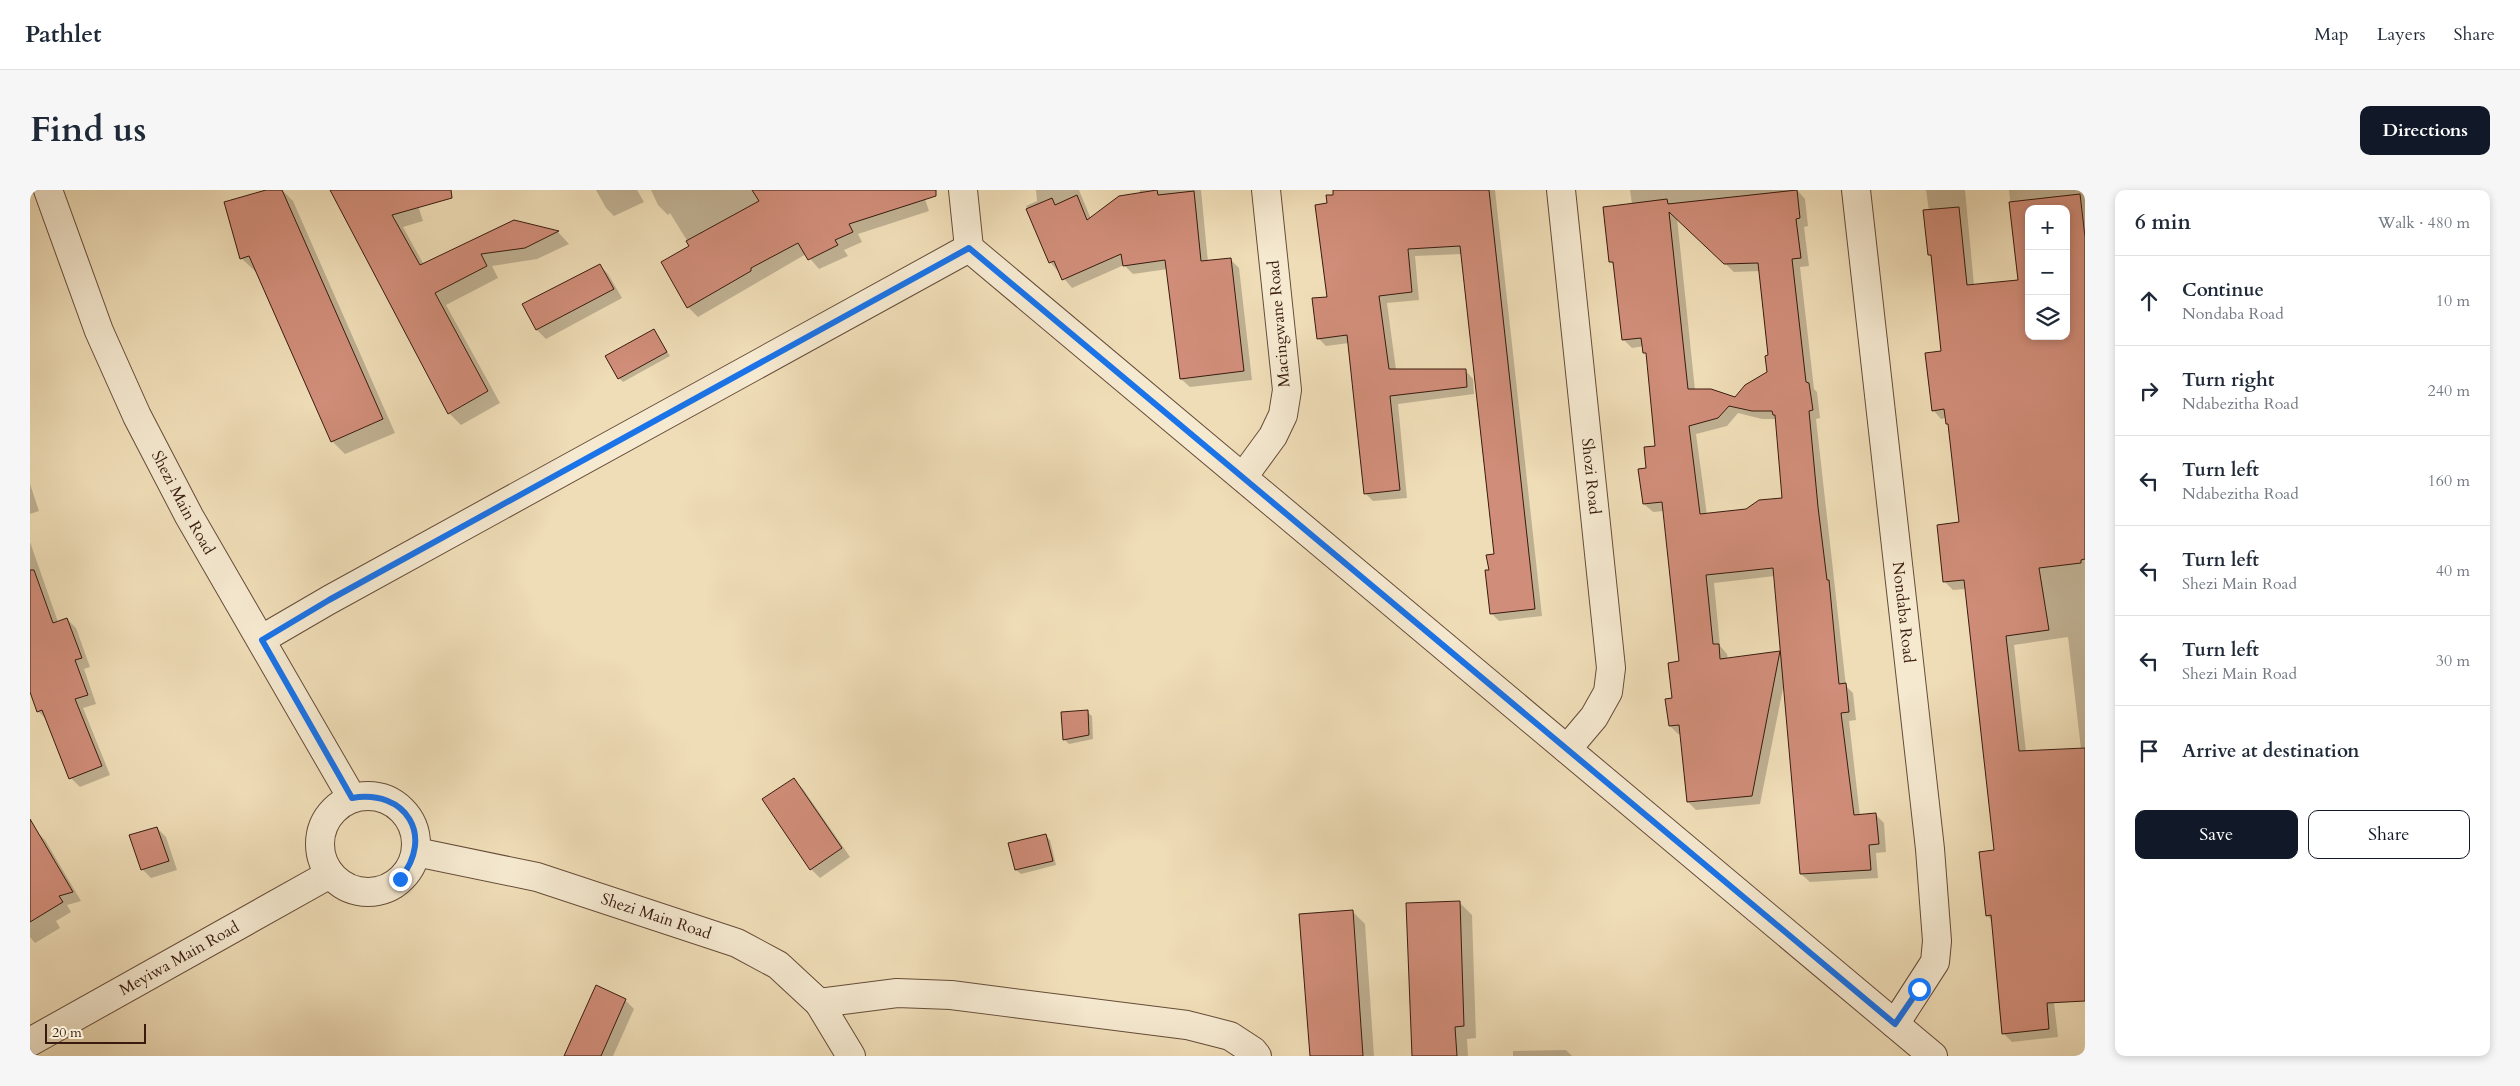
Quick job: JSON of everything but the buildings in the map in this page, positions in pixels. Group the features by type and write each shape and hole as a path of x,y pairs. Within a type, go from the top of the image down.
{"street":[{"name":"Shezi Main Road","path":"48,190 99,331 137,416 189,516 352,798"},
{"path":"964,190 969,248 1933,1056"},
{"name":"Macingwane Road","path":"1243,477 1276,429 1283,415 1287,390 1266,190"},
{"name":"Shozi Road","path":"1561,190 1611,668 1608,692 1594,717 1567,749"},
{"name":"Nondaba Road","path":"1856,190 1930,849 1938,941 1934,962 1895,1024"},
{"path":"262,640 329,600 969,248"},
{"path":"368,796 385,799 400,807 410,820 416,836 416,852 410,867 400,879 387,888 372,892 356,891 342,884 330,874 322,861 319,846 321,830 328,816 339,805 352,798 368,796"},
{"name":"Shezi Main Road","path":"416,852 538,877 737,943 778,965 819,1003 852,1056"},
{"name":"Meyiwa Main Road","path":"30,1042 330,874"},
{"path":"819,1003 897,993 951,995 1187,1025 1230,1036 1257,1056"}],"route":[{"path":"400,879 410,867 416,852 416,836 410,820 400,807 385,799 368,796 352,798 262,640 329,600 969,248 1405,611 1895,1024 1919,989"}]}
